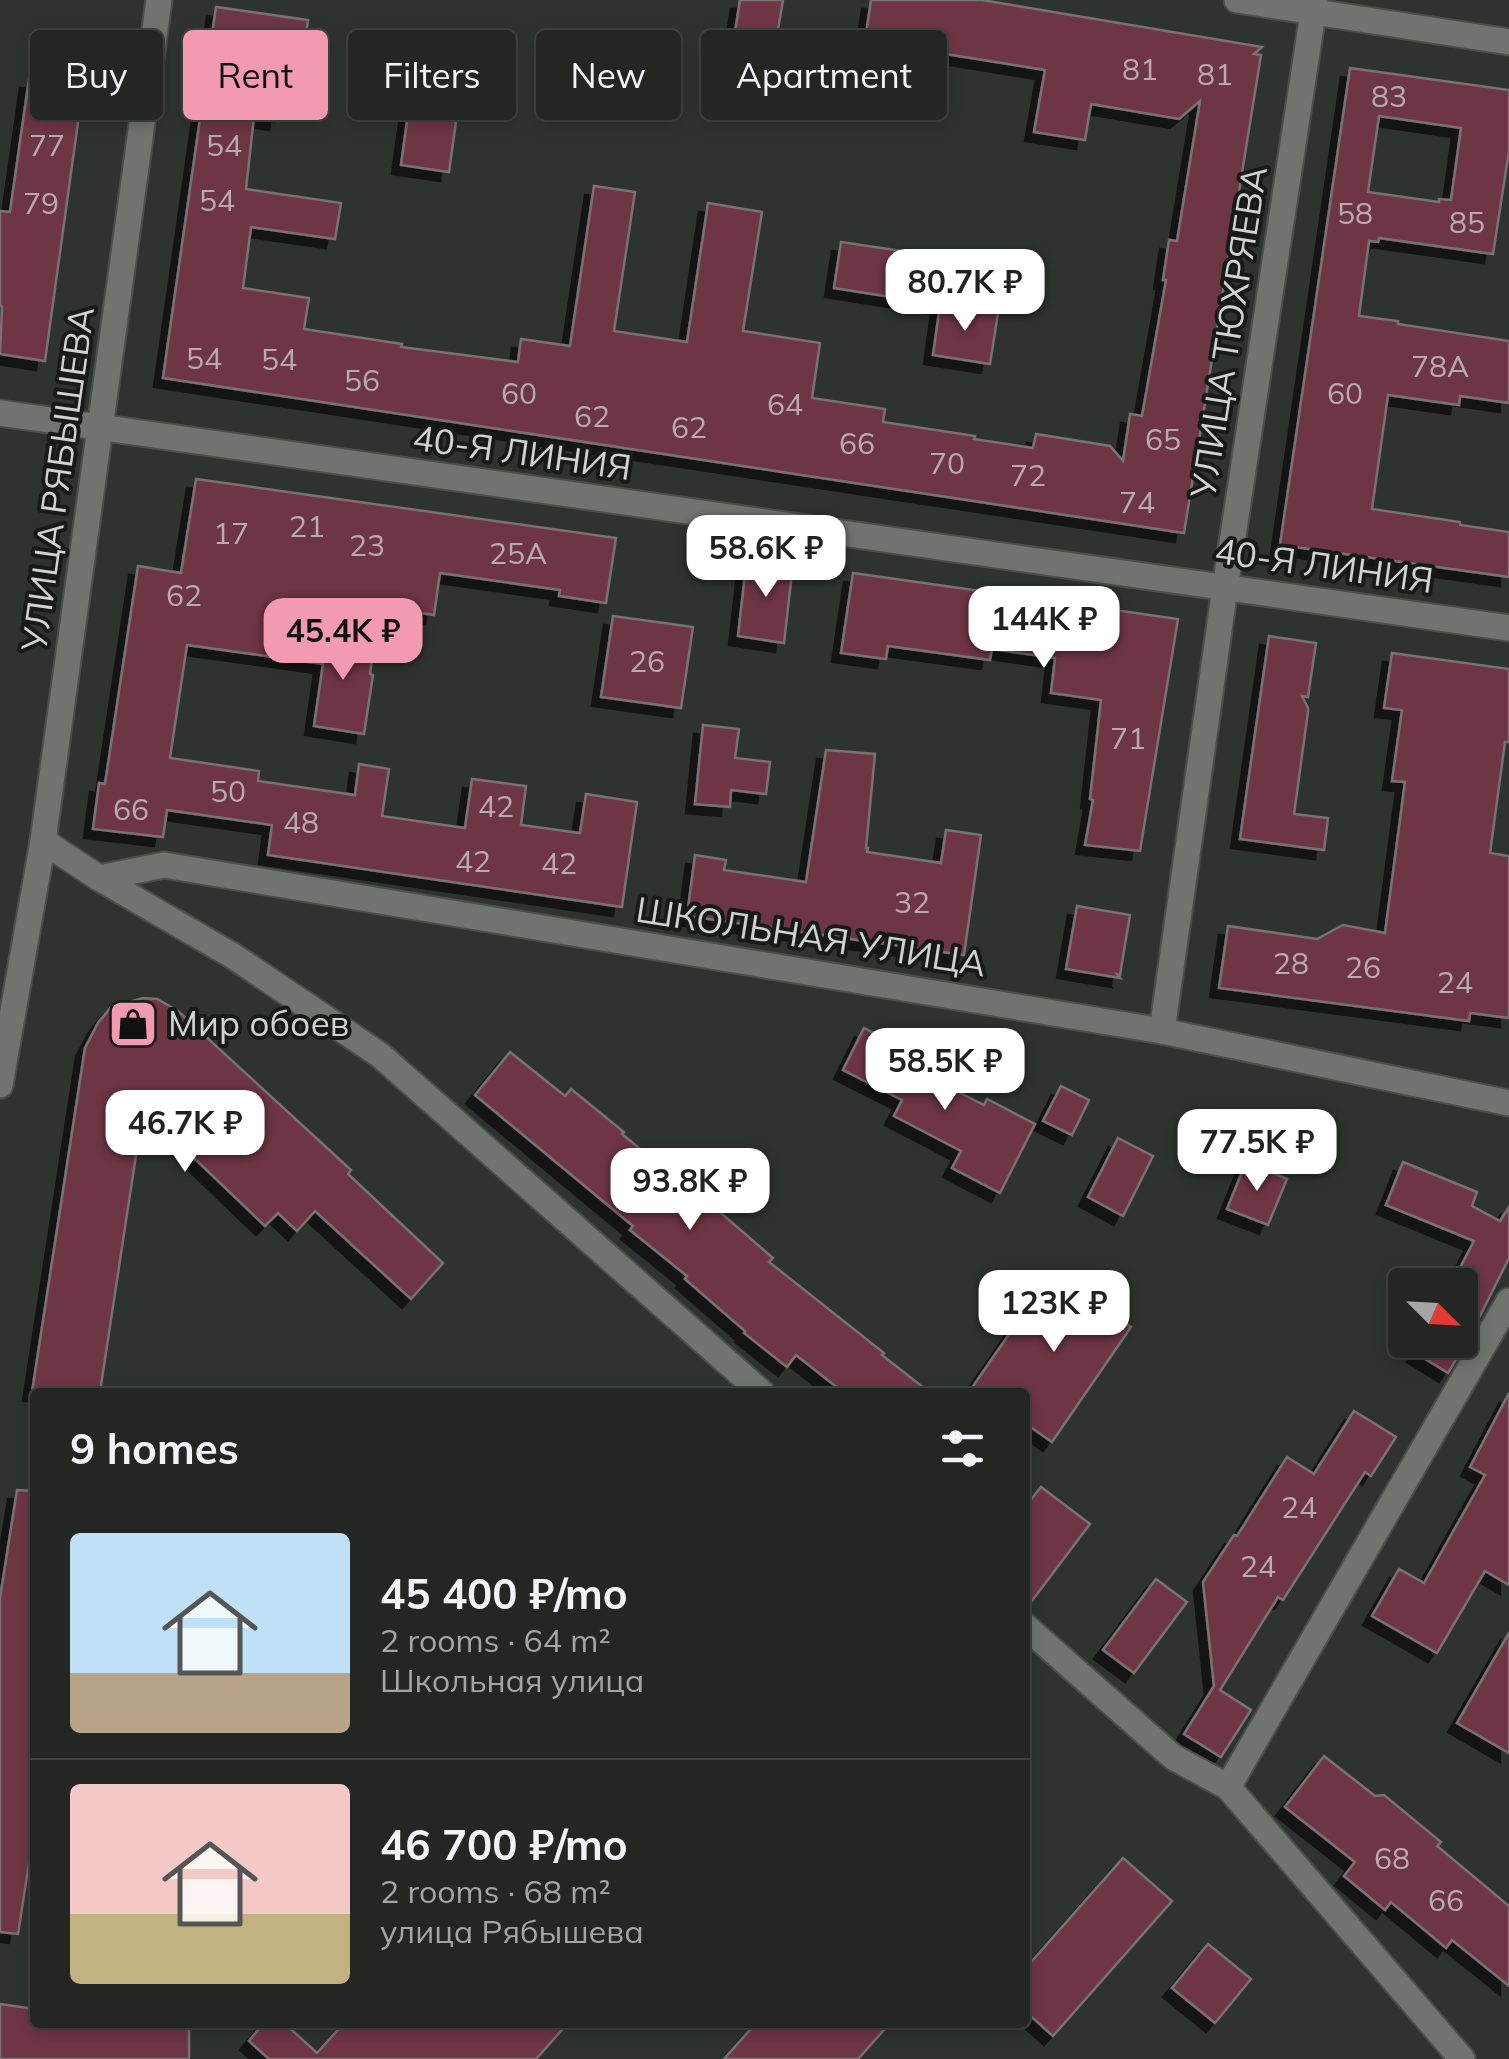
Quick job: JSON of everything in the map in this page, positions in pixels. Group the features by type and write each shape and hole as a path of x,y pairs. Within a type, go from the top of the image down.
{"street":[{"name":"УЛИЦА РЯБЫШЕВА","path":"0,1085 43,841 159,0"},
{"path":"1238,0 1314,6 1509,42"},
{"name":"УЛИЦА ТЮХРЯЕВА","path":"1162,1031 1314,6"},
{"name":"40-Я ЛИНИЯ","path":"0,412 1509,628"},
{"path":"43,841 233,956 380,1055 756,1388"},
{"name":"ШКОЛЬНАЯ УЛИЦА","path":"99,878 164,865 1162,1031 1509,1103"},
{"path":"1228,1786 1509,1301"},
{"path":"1030,1630 1173,1757 1228,1786 1462,2059"}],"building":[{"path":"740,0 783,0 778,30 735,30"},
{"path":"871,0 982,0 1262,47 1254,54 1261,55 1184,533 163,378 200,120 254,120 246,189 341,203 335,239 251,227 243,288 309,298 304,329 402,344 401,347 518,362 521,339 570,346 594,186 635,192 614,331 687,342 708,203 762,212 743,331 820,343 812,398 885,409 883,422 975,436 974,439 1033,448 1036,434 1110,446 1123,461 1130,414 1142,416 1166,280 1169,240 1177,241 1200,101 1179,119 1091,104 1085,140 1034,132 1045,70 947,54 947,30 867,30"},
{"path":"216,7 308,20 306,30 213,30"},
{"path":"1350,68 1509,90 1509,151 1493,254 1379,238 1378,242 1369,241 1359,316 1509,341 1509,403 1460,396 1459,405 1388,395 1372,509 1509,532 1509,577 1280,545","holes":["1379,116 1461,128 1451,200 1439,202 1368,192"]},
{"path":"30,79 30,120 78,120 45,361 0,354 0,211 10,212"},
{"path":"407,120 456,120 449,172 401,165"},
{"path":"841,242 955,259 948,306 834,288"},
{"path":"940,305 998,313 990,364 933,355"},
{"path":"196,479 616,538 606,603 559,596 560,590 440,573 434,615 380,607 364,734 314,726 323,664 187,645 170,758 259,771 258,781 355,795 359,764 389,769 382,816 465,828 472,779 526,786 521,825 580,833 586,794 637,802 622,907 268,855 272,825 167,810 163,837 93,829 99,783 105,784 138,566 181,573"},
{"path":"747,557 793,564 784,643 738,636"},
{"path":"853,573 1178,619 1140,851 1085,845 1093,800 1090,799 1101,700 1051,693 1055,658 992,649 990,660 888,646 886,659 841,653"},
{"path":"613,616 693,627 681,708 601,697"},
{"path":"1269,636 1316,643 1308,697 1302,696 1308,712 1294,814 1328,818 1324,850 1240,839"},
{"path":"1392,653 1509,669 1509,742 1505,742 1490,853 1509,856 1509,1018 1470,1013 1469,1021 1219,988 1228,926 1317,939 1343,925 1385,933 1405,782 1392,781 1402,710 1384,708"},
{"path":"703,725 739,729 735,758 770,762 766,794 731,790 730,807 695,804"},
{"path":"826,750 875,754 867,852 941,863 946,830 981,835 964,955 687,916 695,855 726,860 724,870 806,882"},
{"path":"1077,906 1130,915 1120,975 1117,974 1120,978 1066,969"},
{"path":"143,998 157,999 178,1011 351,1170 348,1174 443,1263 411,1299 315,1211 297,1231 278,1213 265,1226 143,1109 101,1388 33,1388 85,1048 111,1007"},
{"path":"864,1028 899,1046 893,1059 984,1105 987,1099 1035,1124 1000,1193 952,1168 961,1151 894,1116 902,1100 843,1070"},
{"path":"510,1052 565,1096 571,1089 673,1176 678,1169 719,1201 714,1207 773,1258 769,1262 924,1388 838,1388 796,1355 787,1367 630,1230 633,1226 475,1095"},
{"path":"1061,1086 1089,1100 1072,1135 1043,1121"},
{"path":"1118,1138 1153,1156 1123,1216 1088,1197"},
{"path":"1246,1162 1287,1179 1268,1225 1227,1209"},
{"path":"1403,1162 1477,1192 1472,1206 1500,1221 1509,1207 1509,1258 1478,1320 1478,1268 1460,1268 1474,1241 1386,1205"},
{"path":"1052,1272 1131,1327 1052,1442 1030,1427 1030,1388 972,1388"},
{"path":"1424,1358 1457,1358 1448,1373"},
{"path":"1509,1393 1509,1585 1485,1571 1437,1653 1372,1616 1399,1569 1424,1583 1485,1475 1470,1467"},
{"path":"1354,1411 1396,1437 1371,1476 1365,1472 1283,1600 1278,1597 1220,1690 1251,1710 1221,1757 1184,1734 1214,1686 1203,1582 1287,1457 1314,1474"},
{"path":"1041,1487 1090,1524 1030,1603 1030,1501"},
{"path":"17,1490 30,1491 30,1857 18,1934 0,1932 0,1598"},
{"path":"1156,1579 1187,1602 1134,1673 1103,1650"},
{"path":"1509,1633 1509,1753 1457,1723"},
{"path":"1324,1756 1375,1796 1384,1795 1509,1906 1509,1986 1452,1940 1446,1948 1391,1902 1385,1910 1344,1876 1355,1862 1285,1807"},
{"path":"1123,1858 1172,1901 1053,2036 1030,2015 1030,1963"},
{"path":"1208,1944 1251,1979 1215,2023 1172,1988"},
{"path":"0,2004 30,2008 30,2028 189,2028 189,2059 0,2059"},
{"path":"260,2028 290,2028 317,2053 340,2028 564,2028 536,2059 269,2059 249,2041"},
{"path":"752,2028 886,2028 858,2059 724,2059"}],"place":[{"name":"Мир обоев","path":"133,1024"}]}
